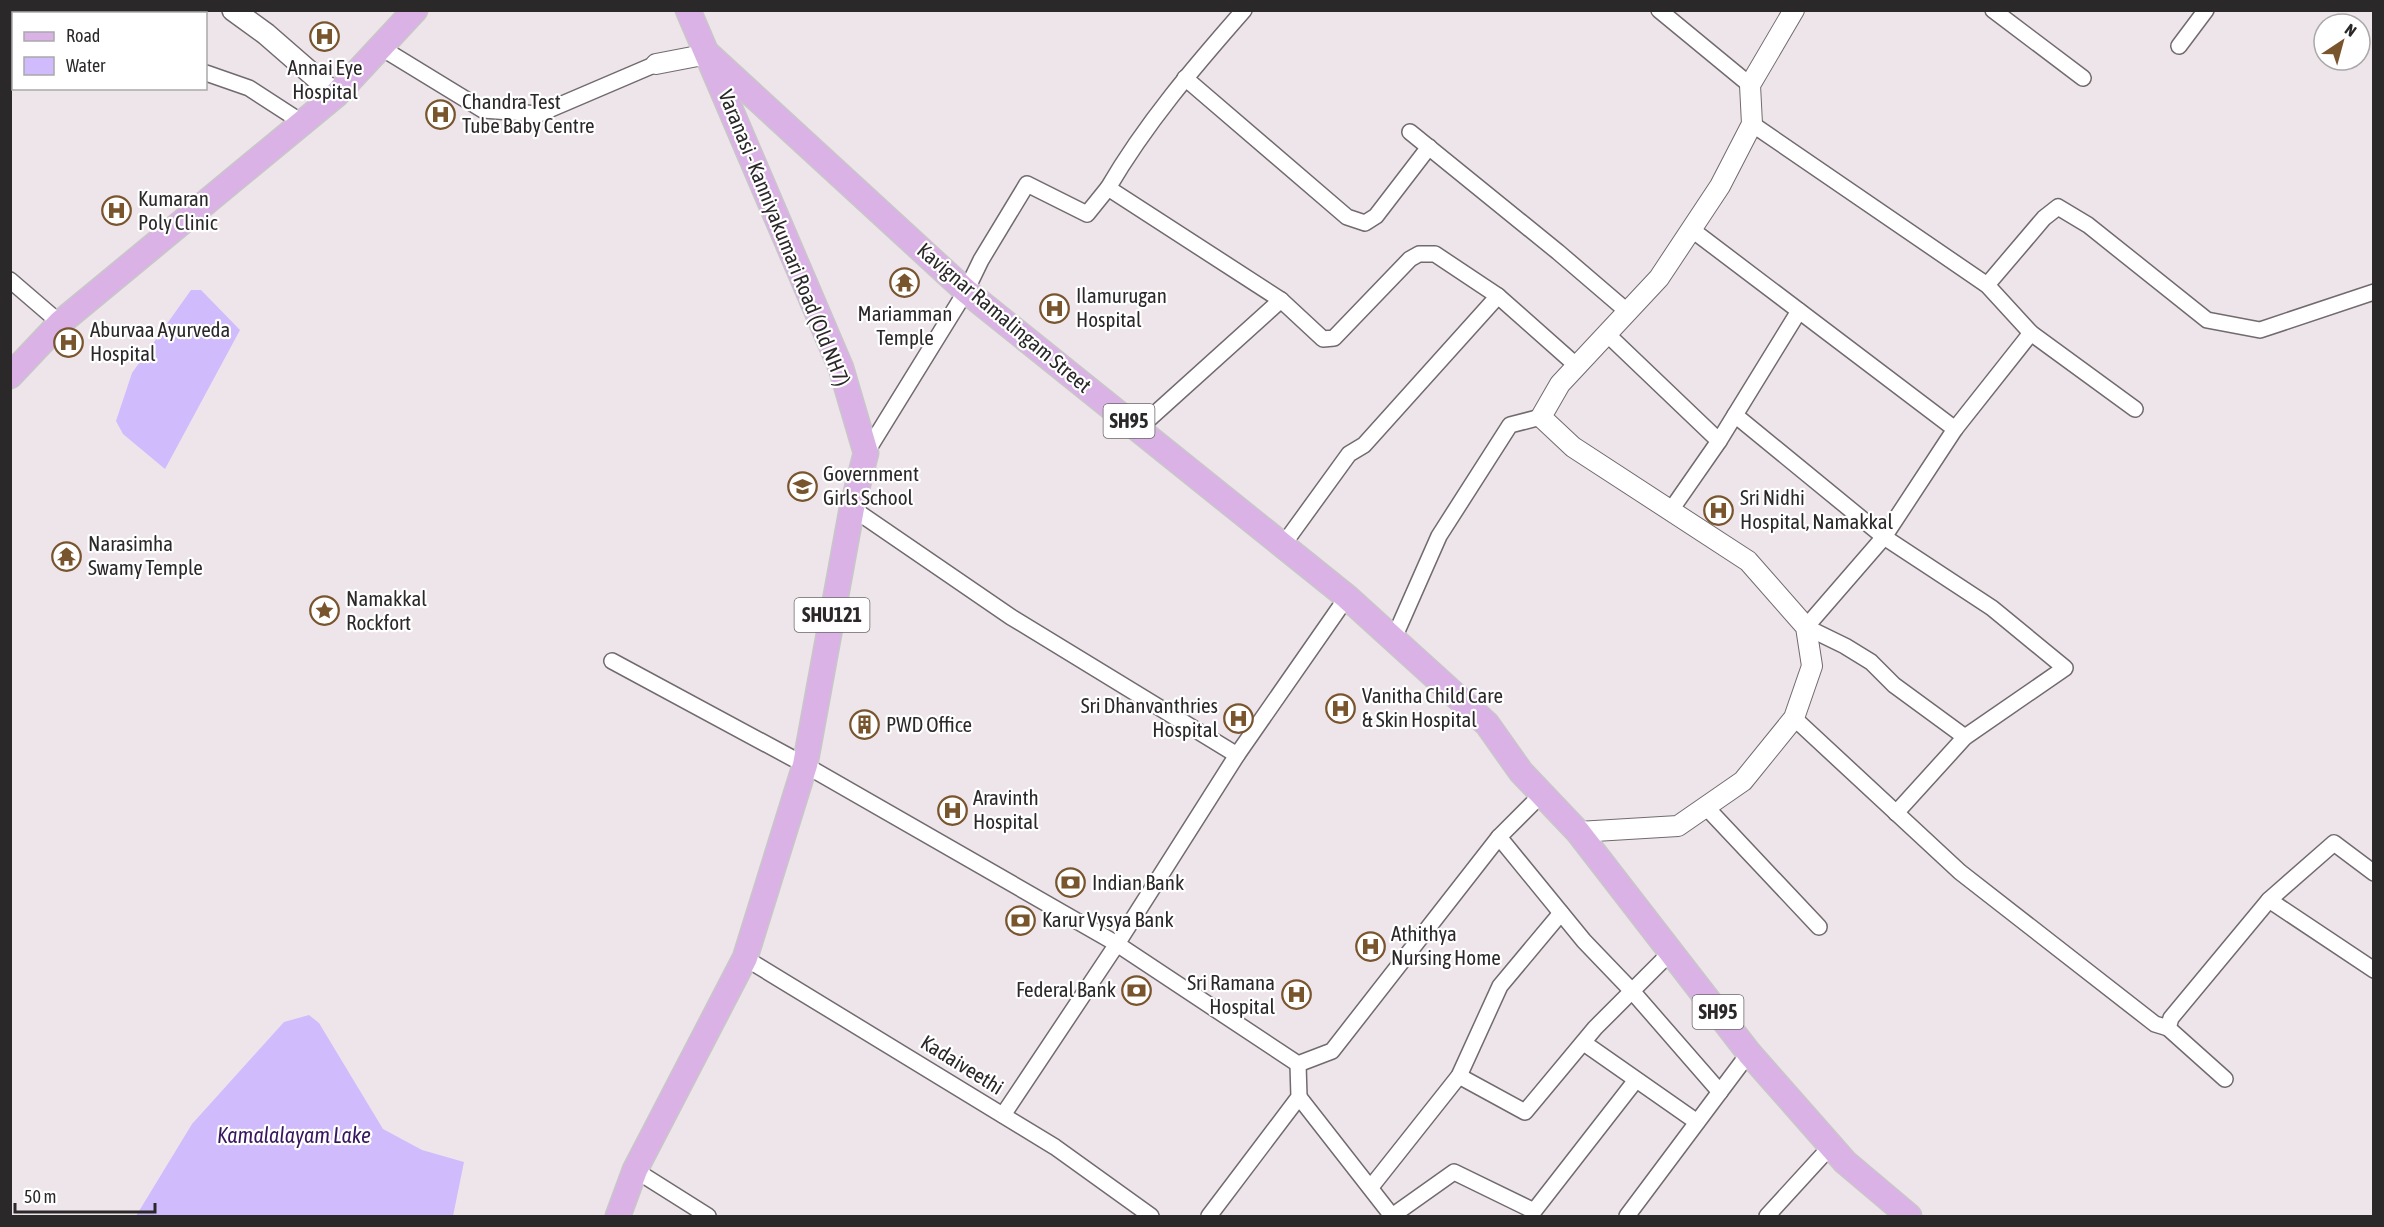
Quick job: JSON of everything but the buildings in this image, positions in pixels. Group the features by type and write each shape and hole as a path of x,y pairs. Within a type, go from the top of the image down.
{"main road":[{"path":"233,10 266,34 336,95"},
{"path":"10,376 60,323 336,95 415,10"},
{"name":"Varanasi - Kanniyakumari Road (Old NH7)","path":"688,10 841,368 866,453"},
{"name":"Kavignar Ramalingam Street","path":"708,54 966,291 1283,545 1394,638 1487,724 1521,772 1542,794"},
{"name":"SHU121","path":"618,1216 634,1170 745,958 805,765 852,508 866,453"},
{"name":"SH95","path":"1542,794 1578,832 1749,1053 1845,1162 1909,1216"}],"street":[{"path":"866,453 966,291 981,261 1027,184 1087,214 1108,188 1132,146 1185,78 1244,10"},
{"path":"1659,10 1750,85"},
{"path":"1394,638 1439,536 1510,425 1541,417 1560,384 1659,278 1720,186 1752,124 1750,85 1794,10"},
{"path":"1993,10 2083,78"},
{"path":"2179,46 2206,10"},
{"path":"381,47 483,110 539,114 656,64 708,54"},
{"path":"207,73 249,88 303,123"},
{"path":"1185,78 1347,217 1365,223 1376,216 1429,147"},
{"path":"1752,124 1987,285 2031,333 2135,409"},
{"path":"1410,132 1628,312"},
{"path":"1108,188 1281,300 1323,339 1334,338 1410,259 1419,254 1435,255 1498,296 1577,366"},
{"path":"1987,285 2044,218 2058,207 2088,225 2207,320 2260,330 2373,292"},
{"path":"1691,229 1956,429"},
{"path":"10,280 60,323"},
{"path":"1283,545 1349,454 1364,445 1498,296"},
{"path":"1138,429 1281,300"},
{"path":"1671,510 1719,441 1799,311"},
{"path":"1578,832 1678,826 1743,781 1794,718 1812,666 1806,627 1884,537 1956,429 2031,333"},
{"path":"1607,334 1719,441"},
{"path":"1735,415 1884,537 1992,608 2065,668 1965,737 1896,813"},
{"path":"1541,417 1573,447 1748,561 1806,627 1871,662 1894,685 1965,737"},
{"path":"852,508 1011,617 1237,755"},
{"path":"1003,1115 1117,944 1237,755 1347,597"},
{"path":"612,661 805,765 1117,944 1298,1064"},
{"path":"1794,718 1960,872 2155,1024 2168,1028 2224,1078"},
{"path":"1298,1064 1332,1051 1499,837 1542,794"},
{"path":"1706,807 1819,927"},
{"path":"1499,837 1561,913 1720,1092"},
{"path":"2168,1028 2172,1018 2270,900 2334,843 2373,873"},
{"path":"2270,900 2373,970"},
{"path":"1371,1187 1459,1076 1500,986 1561,913"},
{"path":"1459,1076 1525,1112 1584,1042 1671,952"},
{"name":"Kadaiveethi","path":"745,958 1055,1147 1151,1216"},
{"path":"1584,1042 1697,1122"},
{"path":"1627,1216 1749,1053"},
{"path":"1298,1064 1299,1097 1392,1216 1454,1172 1534,1211 1636,1080"},
{"path":"1209,1216 1299,1097"},
{"path":"1767,1216 1831,1146"},
{"path":"634,1170 708,1216"}],"water":[{"path":"191,290 201,290 240,330 165,469 123,434 116,421 132,373"},
{"name":"Kamalalayam Lake","path":"309,1015 319,1023 383,1129 422,1150 464,1162 453,1216 136,1216 192,1124 284,1022"}],"place":[{"name":"Annai Eye Hospital","path":"325,37"},
{"name":"Chandra Test Tube Baby Centre","path":"441,114"},
{"name":"Kumaran Poly Clinic","path":"117,211"},
{"name":"Mariamman Temple","path":"905,283"},
{"name":"Ilamurugan Hospital","path":"1055,308"},
{"name":"Aburvaa Ayurveda Hospital","path":"69,342"},
{"name":"Government Girls School","path":"802,486"},
{"name":"Sri Nidhi Hospital, Namakkal","path":"1719,510"},
{"name":"Narasimha Swamy Temple","path":"67,556"},
{"name":"Namakkal Rockfort","path":"325,611"},
{"name":"Vanitha Child Care & Skin Hospital","path":"1341,708"},
{"name":"Sri Dhanvanthries Hospital","path":"1239,718"},
{"name":"PWD Office","path":"865,725"},
{"name":"Aravinth Hospital","path":"952,810"},
{"name":"Indian Bank","path":"1071,883"},
{"name":"Karur Vysya Bank","path":"1021,920"},
{"name":"Athithya Nursing Home","path":"1370,946"},
{"name":"Federal Bank","path":"1137,990"},
{"name":"Sri Ramana Hospital","path":"1296,995"}]}
